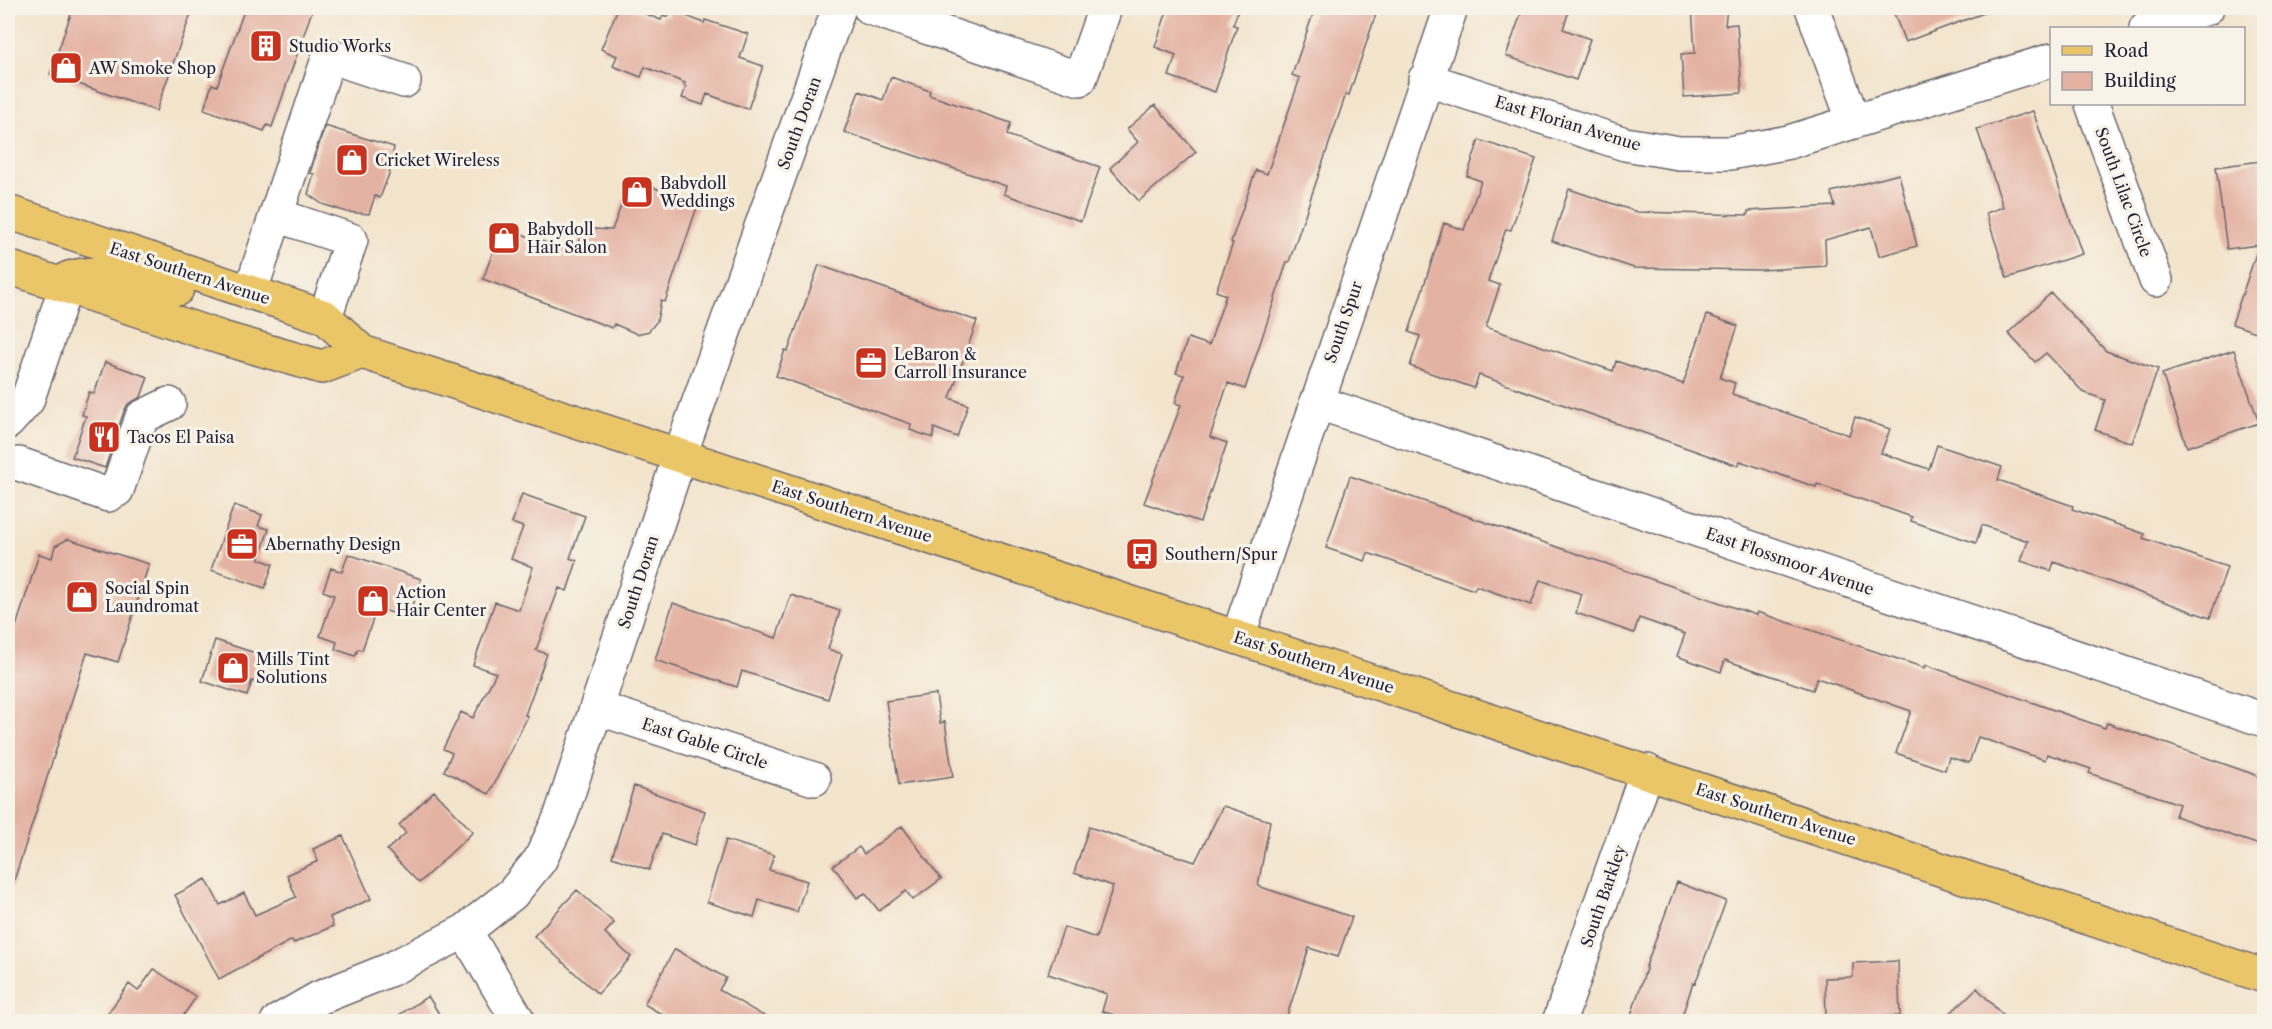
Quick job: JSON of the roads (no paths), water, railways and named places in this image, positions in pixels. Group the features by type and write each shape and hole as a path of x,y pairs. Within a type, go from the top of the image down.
{"main road":[{"name":"East Southern Avenue","path":"8,212 325,317 362,352 1647,771 2265,976"},
{"path":"8,267 222,338 322,367 362,352"},
{"path":"66,286 69,278 86,273 114,274 212,297 250,293"}],"street":[{"name":"South Doran","path":"277,1022 319,998 389,970 465,931 512,894 540,860 560,818 680,455 840,8"},
{"path":"870,8 1080,79 1105,8"},
{"name":"South Spur","path":"1238,637 1425,79 1451,8"},
{"path":"1812,8 1854,122"},
{"path":"2149,27 2207,8"},
{"path":"250,293 329,56 404,81"},
{"name":"East Florian Avenue","path":"1425,79 1625,144 1679,153 1730,153 1789,142 2050,61"},
{"name":"South Lilac Circle","path":"2091,105 2156,280"},
{"path":"276,215 351,240 325,317"},
{"path":"8,422 27,401 66,286"},
{"name":"East Flossmoor Avenue","path":"1316,402 2265,720"},
{"path":"19,464 108,495 117,490 142,417 169,404"},
{"name":"East Gable Circle","path":"597,708 814,779"},
{"name":"South Barkley","path":"1559,1022 1647,771"},
{"path":"465,931 519,1022"}],"place":[{"name":"Studio Works","path":"266,46"},
{"name":"AW Smoke Shop","path":"66,68"},
{"name":"Cricket Wireless","path":"352,160"},
{"name":"Babydoll Weddings","path":"637,192"},
{"name":"Babydoll Hair Salon","path":"504,238"},
{"name":"LeBaron & Carroll Insurance","path":"871,363"},
{"name":"Tacos El Paisa","path":"104,437"},
{"name":"Abernathy Design","path":"242,544"},
{"name":"Southern/Spur","path":"1142,554"},
{"name":"Social Spin Laundromat","path":"82,597"},
{"name":"Action Hair Center","path":"373,601"},
{"name":"Mills Tint Solutions","path":"233,668"}]}
